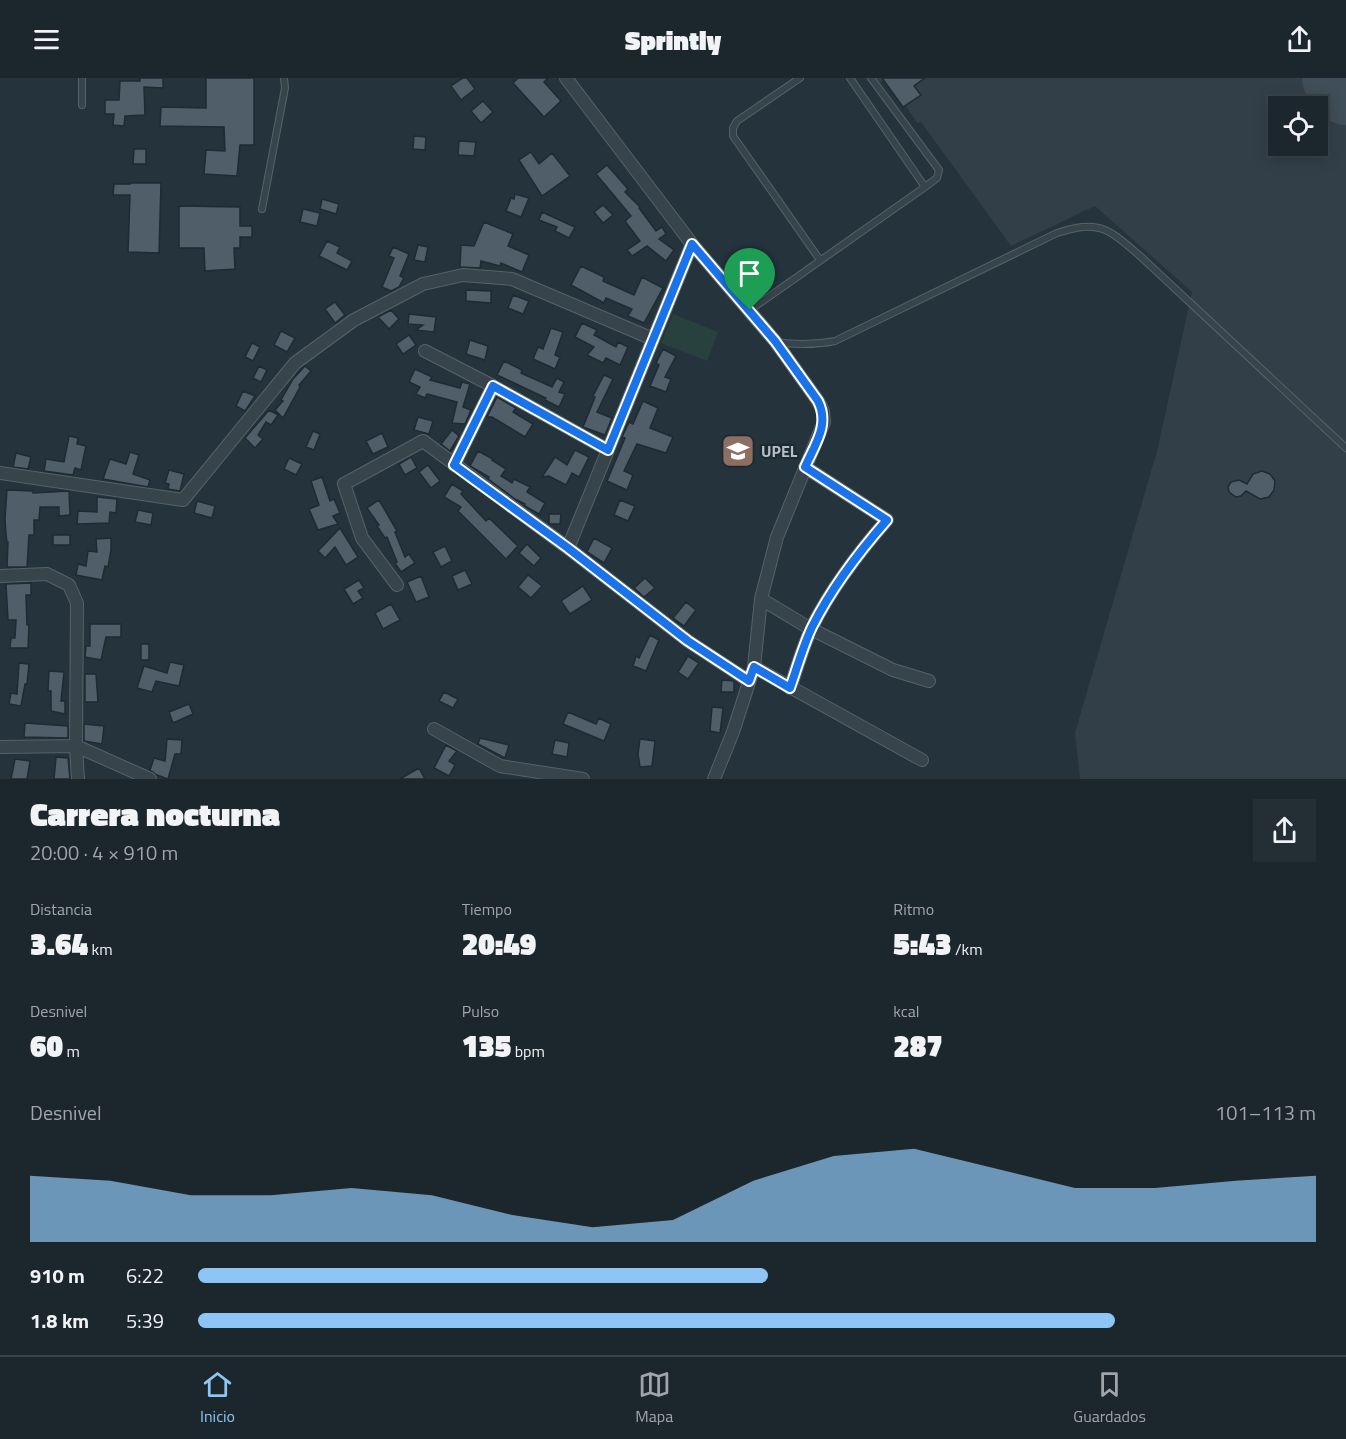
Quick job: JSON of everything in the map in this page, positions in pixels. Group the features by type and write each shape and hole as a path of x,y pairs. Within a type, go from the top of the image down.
{"street":[{"path":"566,78 692,244 775,341 823,411 824,422 777,537 761,599 754,667 733,732 714,779"},
{"path":"568,548 692,244"},
{"path":"0,473 183,500 295,363 354,320 394,299 423,284 463,275 512,279 653,339"},
{"path":"425,351 608,450"},
{"path":"454,465 493,386"},
{"path":"397,585 362,538 344,483 423,441 568,548 688,641 749,681"},
{"path":"790,688 811,629 832,590 858,553 887,520 805,467"},
{"path":"0,576 47,574 69,585 77,603 76,746 78,779"},
{"path":"761,599 811,629 893,670 929,681"},
{"path":"754,667 922,760"},
{"path":"434,729 500,766 583,779"},
{"path":"0,747 76,746 150,779"}],"lane":[{"path":"81,78 82,105"},
{"path":"262,209 285,88 284,78"},
{"path":"800,78 737,121 733,128 733,136 820,260"},
{"path":"850,78 925,187"},
{"path":"750,310 938,178 939,170 871,78"},
{"path":"775,341 807,345 836,341 1057,234 1077,227 1102,227 1138,255 1346,448"}],"shaded area":[{"path":"876,78 1346,78 1346,779 1080,779 1075,733 1157,451 1192,292 1095,206 1011,246 921,122 917,123 906,106 903,108 884,80 880,83"}],"green space":[{"path":"673,314 718,332 707,361 661,343"}],"building":[{"path":"140,78 163,78 163,88 144,87 145,115 125,116 124,126 113,125 114,114 105,114 105,100 119,100 120,81 140,81"},
{"path":"206,78 254,78 254,145 240,145 237,176 204,174 206,150 225,151 224,127 160,126 161,107 206,108"},
{"path":"467,78 475,89 461,100 451,86"},
{"path":"518,78 548,78 544,82 561,101 544,117 513,83"},
{"path":"882,78 925,78 914,86 921,95 903,107"},
{"path":"483,101 493,112 481,123 471,111"},
{"path":"414,136 426,137 425,150 413,149"},
{"path":"459,141 476,142 474,156 458,155"},
{"path":"134,149 146,149 146,164 133,164"},
{"path":"531,152 539,164 552,153 570,176 542,196 519,160"},
{"path":"607,165 628,189 625,192 640,207 656,231 662,227 666,234 659,239 674,250 666,261 647,246 632,256 627,250 640,241 625,221 631,216 596,174"},
{"path":"161,183 159,253 128,252 130,195 113,195 114,184"},
{"path":"515,194 529,198 521,217 506,211"},
{"path":"322,199 339,204 336,214 320,209"},
{"path":"603,205 613,215 603,223 594,212"},
{"path":"179,206 240,207 240,226 252,226 252,237 240,237 240,248 234,248 235,269 205,271 204,248 179,248"},
{"path":"303,209 320,213 317,226 300,222"},
{"path":"542,212 575,227 569,238 555,231 557,227 539,220"},
{"path":"484,222 513,234 508,246 529,255 522,272 501,263 500,266 481,261 480,268 460,267 461,245 474,246"},
{"path":"327,241 340,247 337,253 352,261 347,270 319,256"},
{"path":"418,245 428,247 425,262 414,260"},
{"path":"393,247 409,254 400,276 404,278 399,287 391,291 382,287 394,258 389,256"},
{"path":"581,266 604,277 603,281 634,295 642,277 663,288 644,323 628,316 632,309 606,298 604,303 571,285"},
{"path":"466,290 491,291 491,303 466,301"},
{"path":"513,295 529,301 523,314 508,308"},
{"path":"335,302 345,315 335,323 325,309"},
{"path":"391,310 399,319 389,329 378,317"},
{"path":"409,314 436,317 434,332 416,330 423,325 408,324"},
{"path":"582,323 597,330 594,335 616,347 618,342 628,347 620,365 606,358 603,363 587,355 594,347 575,337"},
{"path":"551,328 563,332 555,355 560,357 555,369 533,359 538,347 543,349"},
{"path":"281,331 295,338 287,352 274,345"},
{"path":"409,335 416,345 403,354 396,344"},
{"path":"470,340 488,346 485,360 466,354"},
{"path":"252,343 260,347 253,361 245,357"},
{"path":"663,349 676,356 665,377 671,379 666,392 650,386 659,365 656,363"},
{"path":"504,361 522,370 521,373 552,387 557,378 564,382 559,392 565,394 559,407 545,400 546,398 497,375"},
{"path":"259,366 267,370 261,382 253,378"},
{"path":"305,366 311,371 299,385 283,418 275,410 283,401 281,400 293,379"},
{"path":"415,369 432,377 430,380 460,388 462,382 470,384 463,407 471,410 465,424 452,423 457,402 427,394 425,398 416,394 420,387 409,382"},
{"path":"604,375 613,379 597,412 612,418 605,435 583,427 595,397 593,396"},
{"path":"243,391 255,396 245,411 236,406"},
{"path":"497,397 516,408 513,412 533,424 525,437 492,417 487,417"},
{"path":"643,401 658,408 650,428 673,437 666,453 637,444 624,471 633,475 627,490 607,481 625,438 622,437 629,422 633,424"},
{"path":"269,410 278,415 271,425 266,422 258,435 263,439 255,448 245,438"},
{"path":"418,417 433,421 429,434 414,430"},
{"path":"452,430 459,436 450,451 441,444"},
{"path":"313,431 320,434 314,450 306,447"},
{"path":"382,433 388,447 373,454 366,441"},
{"path":"69,436 78,438 77,444 86,446 81,470 75,468 73,475 44,471 46,459 64,462"},
{"path":"575,450 589,457 579,477 572,473 566,485 549,476 542,477 555,457 567,465"},
{"path":"478,451 506,469 501,476 512,483 514,479 530,487 527,492 545,503 539,514 515,499 488,479 489,477 470,466"},
{"path":"130,452 139,455 133,474 150,480 148,487 103,479 110,459 126,464"},
{"path":"16,453 31,457 28,469 13,467"},
{"path":"411,457 417,468 405,475 399,464"},
{"path":"289,458 302,464 296,475 284,469"},
{"path":"428,465 440,481 431,488 419,472"},
{"path":"169,470 184,474 180,491 168,489 169,484 165,483"},
{"path":"1262,471 1270,474 1275,481 1274,490 1269,497 1260,499 1246,491 1236,497 1229,492 1228,487 1231,482 1239,480 1247,484 1253,474"},
{"path":"322,477 330,501 334,499 340,513 333,516 338,524 318,530 309,509 319,505 311,481"},
{"path":"452,484 463,491 461,494 486,521 489,518 518,546 506,559 458,511 461,507 444,497"},
{"path":"7,490 33,491 33,493 69,491 70,515 59,516 59,507 40,507 39,520 34,520 34,535 29,535 27,567 7,567 8,542 5,519"},
{"path":"97,497 117,499 116,513 110,512 109,523 77,524 78,511 97,512"},
{"path":"379,500 397,531 395,532 405,557 409,554 415,563 401,572 395,563 397,562 387,537 385,538 367,508"},
{"path":"620,500 635,506 628,521 614,515"},
{"path":"197,501 215,506 212,518 194,513"},
{"path":"138,510 153,513 151,525 135,522"},
{"path":"549,514 561,514 560,524 549,524"},
{"path":"340,528 358,557 346,565 335,547 325,558 318,551"},
{"path":"53,535 70,535 70,545 53,545"},
{"path":"111,538 108,567 105,566 102,580 76,575 78,564 86,566 88,551 97,552 96,539"},
{"path":"594,538 612,548 604,563 587,552"},
{"path":"527,544 541,558 534,566 519,553"},
{"path":"445,546 452,561 441,567 433,552"},
{"path":"465,570 472,584 458,590 452,576"},
{"path":"528,575 542,586 531,598 518,587"},
{"path":"421,576 429,597 416,602 407,582"},
{"path":"645,578 655,588 644,597 634,588"},
{"path":"359,580 364,588 358,591 363,598 353,604 344,589"},
{"path":"31,583 31,595 26,595 27,625 29,625 28,648 10,648 11,638 15,638 16,620 8,620 6,584"},
{"path":"583,586 592,600 570,614 561,601"},
{"path":"686,602 696,610 684,626 673,618"},
{"path":"391,604 400,620 383,629 375,613"},
{"path":"90,624 121,624 121,637 106,637 101,660 85,657 86,646 90,646"},
{"path":"650,635 659,640 646,671 633,666 636,656 639,658"},
{"path":"141,644 149,644 149,660 141,660"},
{"path":"688,656 699,663 688,679 678,672"},
{"path":"170,662 184,665 179,686 156,681 152,692 137,688 144,666 167,673"},
{"path":"19,663 29,664 21,706 9,704 11,693 17,694"},
{"path":"49,671 64,672 61,701 65,701 65,714 51,711 51,691 48,691"},
{"path":"85,674 96,674 98,702 85,702"},
{"path":"722,680 734,681 734,692 721,692"},
{"path":"444,692 458,699 453,708 439,701"},
{"path":"189,704 193,714 173,723 169,712"},
{"path":"712,707 723,708 720,733 710,731"},
{"path":"568,712 596,724 599,718 611,724 604,741 563,724"},
{"path":"25,723 68,726 68,738 24,737"},
{"path":"84,724 104,726 102,744 84,741"},
{"path":"480,738 509,745 505,758 478,744"},
{"path":"167,739 182,740 181,754 175,754 168,779 150,770 154,758 165,761"},
{"path":"640,739 655,741 652,766 640,767 638,754"},
{"path":"555,740 569,743 567,757 552,754"},
{"path":"446,745 457,751 449,761 455,765 449,776 434,768"},
{"path":"56,757 68,758 70,779 54,779"},
{"path":"15,759 30,761 27,779 11,779"},
{"path":"419,768 425,779 400,779"}],"runway":[{"path":"1337,78 1346,90"}],"place":[{"name":"UPEL","path":"738,451"}],"route":[{"path":"692,244 750,310 775,341 823,411 824,422 805,467 887,520 858,553 832,590 811,629 790,688 754,667 749,681 688,641 568,548 454,465 493,386 608,450 692,244"}]}
